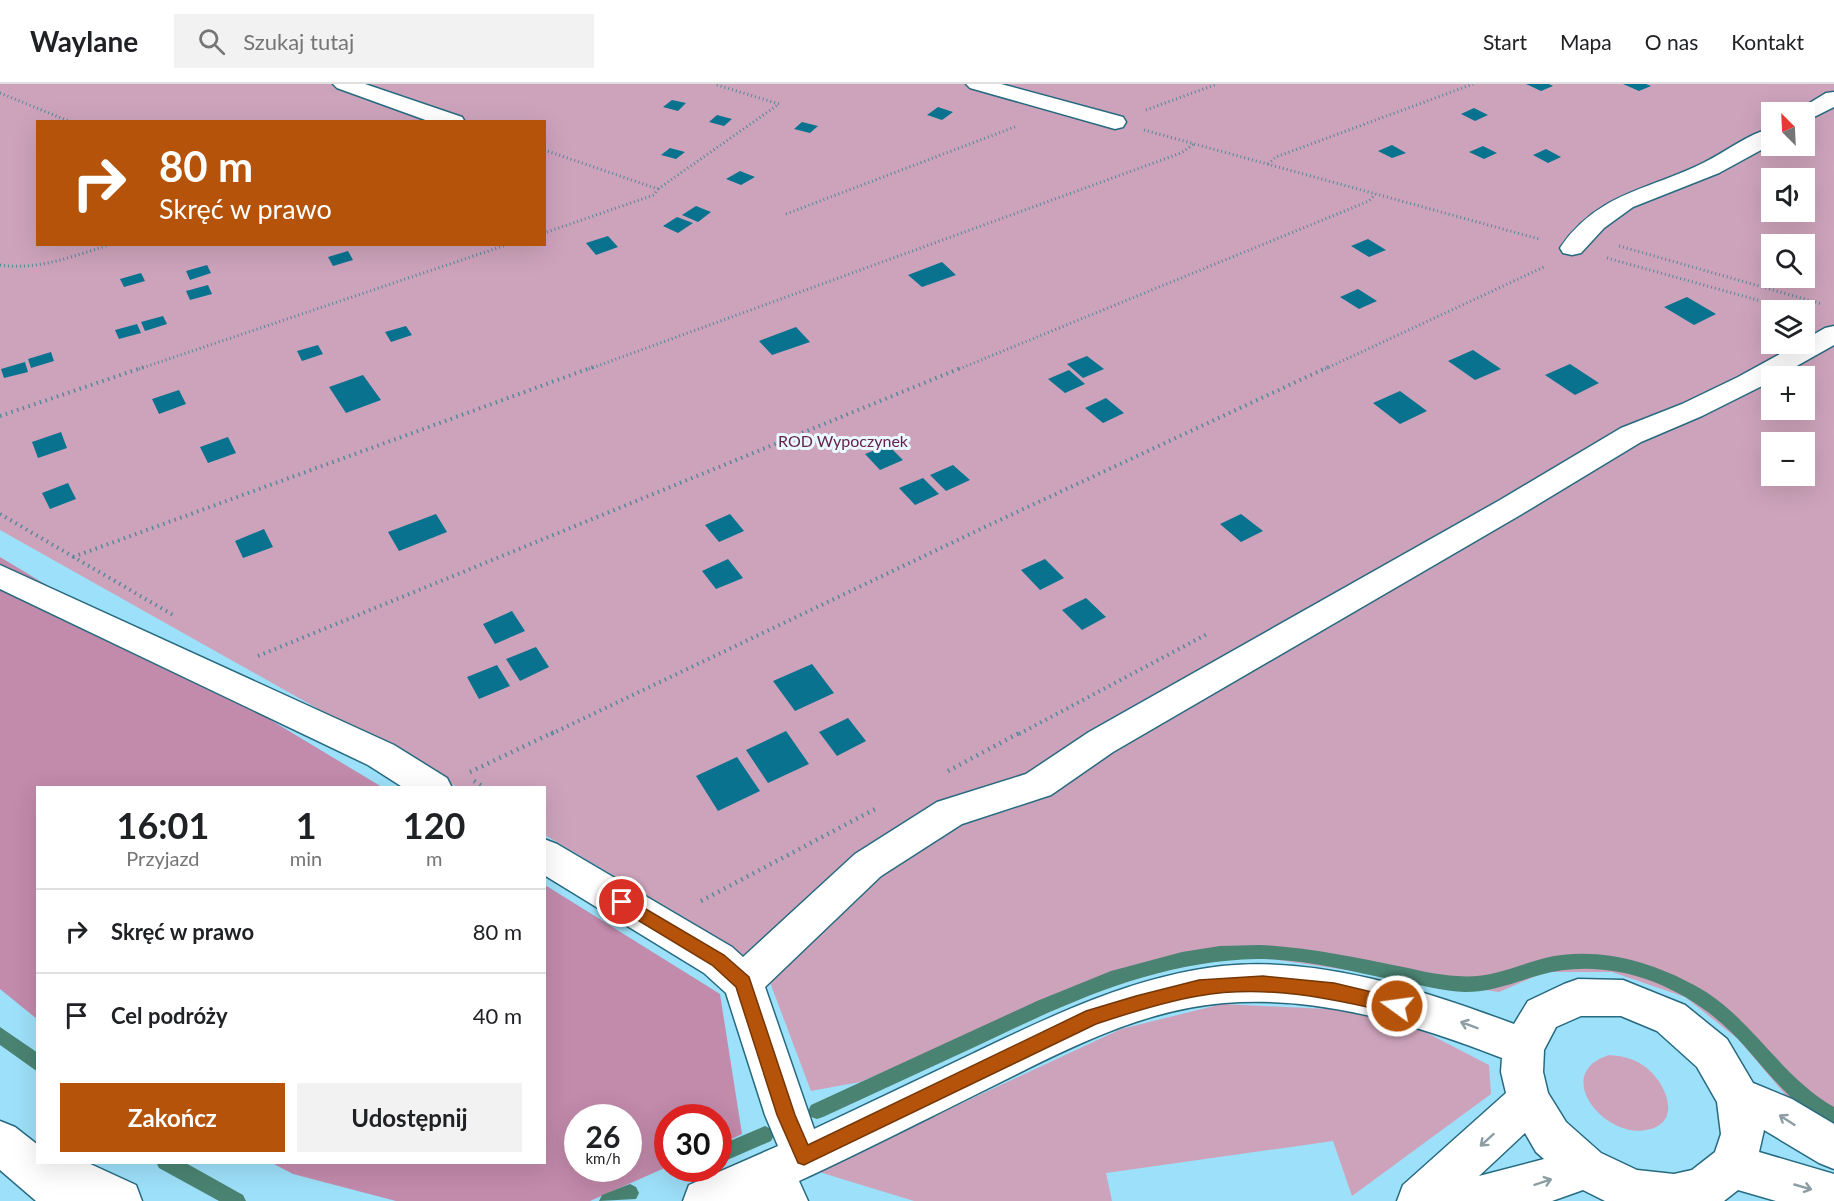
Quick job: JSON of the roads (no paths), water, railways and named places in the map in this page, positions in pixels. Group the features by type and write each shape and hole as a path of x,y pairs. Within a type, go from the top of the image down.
{"street":[{"path":"344,84 448,120"},
{"path":"977,84 1115,122"},
{"path":"1815,109 1834,98"},
{"path":"1578,242 1595,223 1625,202 1711,168 1761,141"},
{"path":"743,982 868,865 950,813 1038,785 1101,742 1511,507 1631,435 1692,410 1748,383 1834,334"},
{"path":"0,576 381,755 449,781"},
{"path":"546,856 718,960 743,982 786,1115 786,1177"},
{"path":"705,1201 786,1177 1092,1017 1136,1003 1199,988 1263,983 1334,991 1460,1022 1523,1047"},
{"path":"1714,1186 1743,1134 1738,1097 1712,1053 1671,1018 1623,998 1578,997 1542,1014 1523,1047 1521,1072 1529,1100 1551,1137 1585,1168 1634,1196 1674,1196 1714,1186 1834,1196"},
{"path":"1738,1097 1777,1114 1834,1148"},
{"path":"1419,1201 1529,1100"},
{"path":"5,1146 70,1201"},
{"path":"5,1146 36,1161"},
{"path":"43,1164 120,1201"},
{"path":"1466,1201 1533,1185 1585,1168"}],"waterway":[{"path":"817,1111 1043,1006 1111,978 1182,959 1259,952 1313,957 1464,984 1493,982 1562,962 1576,961 1622,965 1650,973 1679,986 1718,1009 1739,1028 1802,1096 1834,1117"},
{"path":"0,1035 36,1062"},
{"path":"732,1149 765,1135"},
{"path":"169,1164 237,1201"},
{"path":"608,1201 630,1193"}],"park label":[{"name":"ROD Wypoczynek","path":"843,441"}]}
